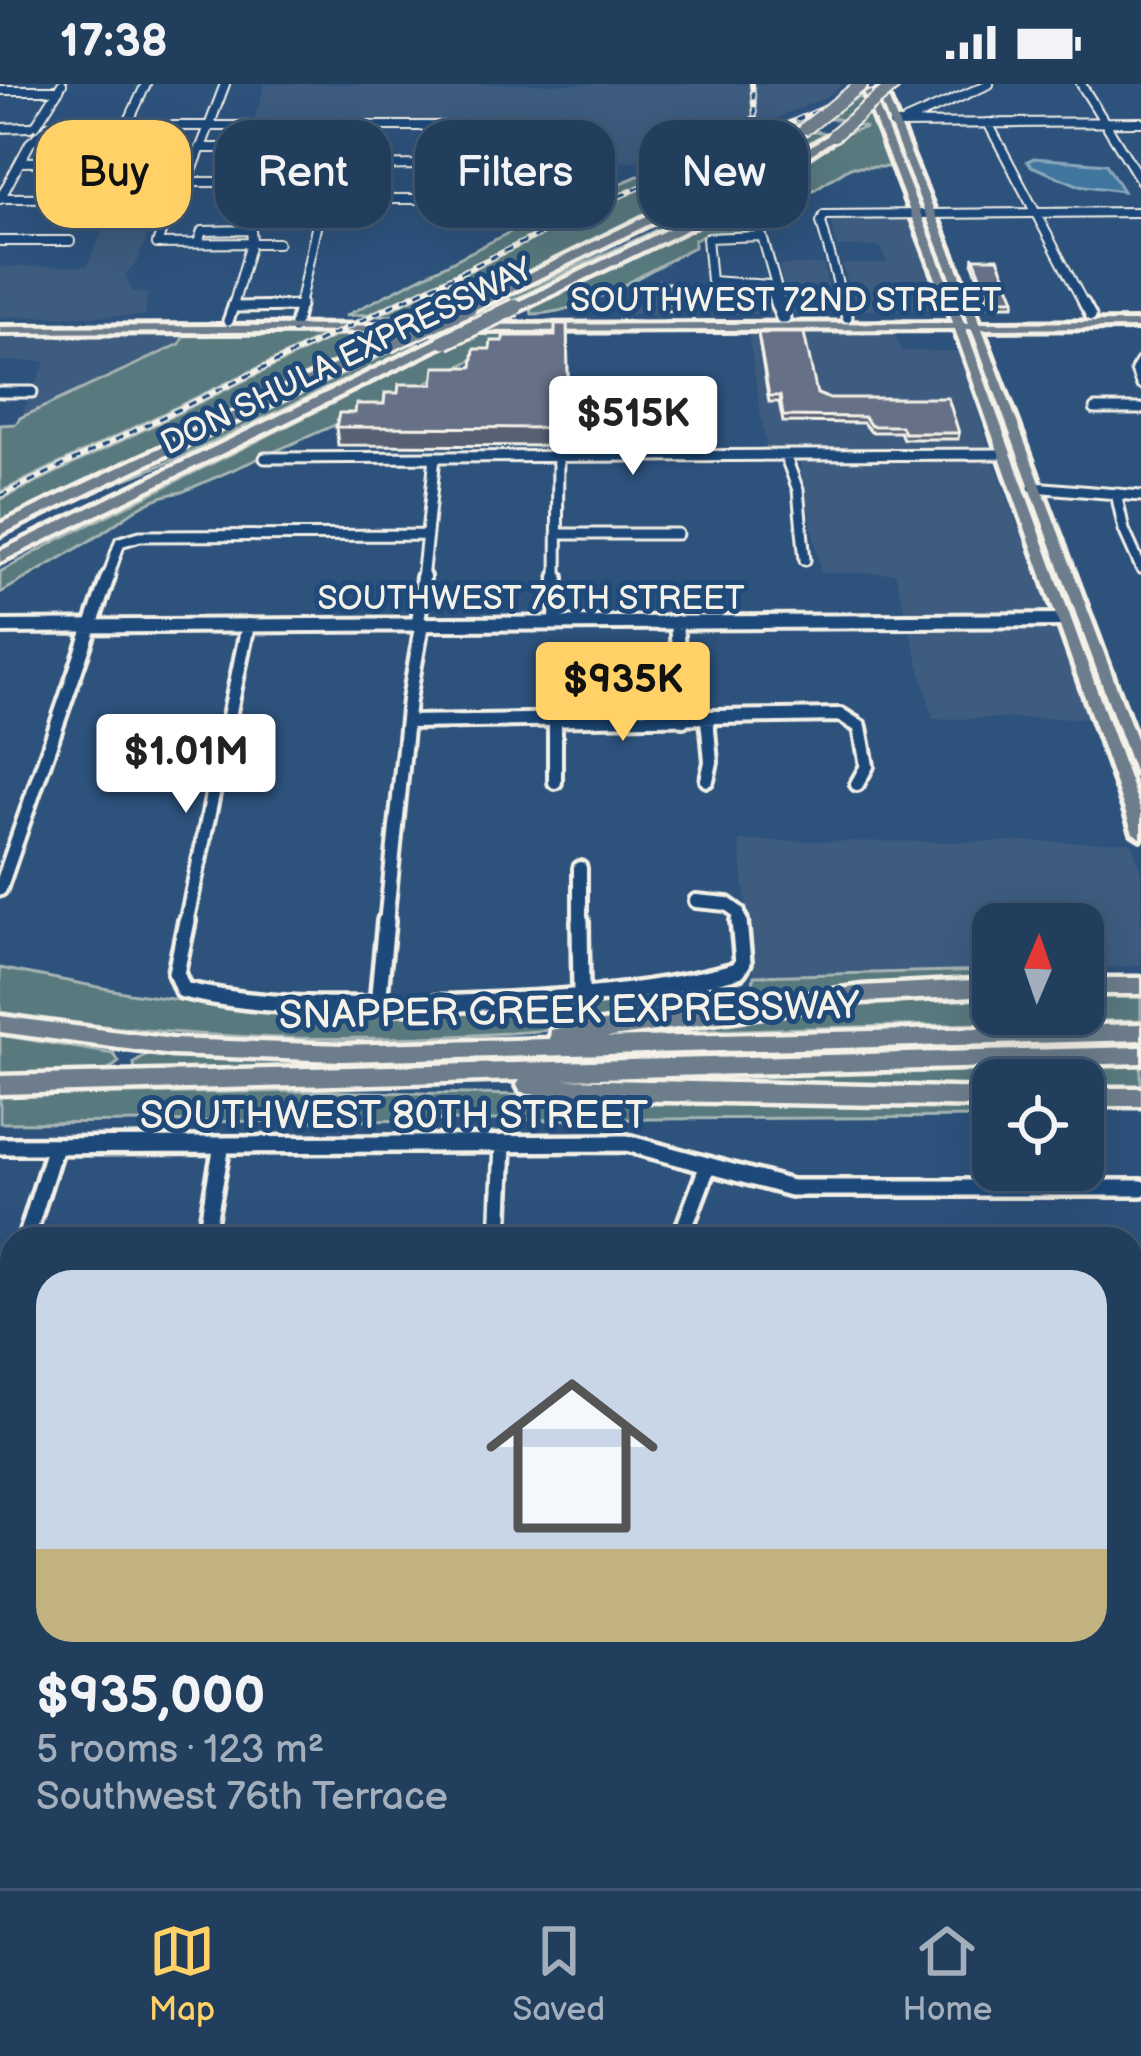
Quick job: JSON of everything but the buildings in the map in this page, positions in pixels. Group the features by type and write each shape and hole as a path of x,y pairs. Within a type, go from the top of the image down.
{"highway":[{"name":"DON SHULA EXPRESSWAY","path":"0,530 715,190 864,84"},
{"name":"DON SHULA EXPRESSWAY","path":"0,557 706,215 834,135 895,84"},
{"path":"0,568 191,469 202,457"},
{"path":"1104,986 1137,985"},
{"path":"403,1053 650,1025 862,994 972,988"},
{"name":"SNAPPER CREEK EXPRESSWAY","path":"0,1024 172,1047 403,1053 1141,1032"},
{"name":"SNAPPER CREEK EXPRESSWAY","path":"0,1085 1141,1055"},
{"path":"414,1076 609,1090 972,1098"},
{"path":"1104,1097 1141,1097"}],"main road":[{"path":"864,84 902,166 932,213 1141,771"},
{"path":"878,84 894,121 917,213 1141,833"},
{"path":"880,124 894,121"},
{"name":"SOUTHWEST 72ND STREET","path":"974,321 1091,316 1141,320"},
{"name":"SOUTHWEST 72ND STREET","path":"722,323 848,317 958,321"},
{"name":"SOUTHWEST 72ND STREET","path":"0,326 1141,320"},
{"name":"SOUTHWEST 72ND STREET","path":"202,325 229,321 295,325"},
{"path":"982,397 999,396"},
{"path":"1016,491 1033,487"},
{"path":"1035,545 1058,557"},
{"path":"1061,620 1082,620"},
{"path":"1100,719 1122,720"}],"street":[{"path":"129,120 146,84"},
{"path":"191,173 226,84"},
{"path":"894,121 912,118 988,84"},
{"path":"1081,84 1141,182"},
{"path":"0,90 61,87"},
{"path":"43,120 61,87"},
{"path":"912,118 924,124"},
{"path":"894,121 1141,122"},
{"path":"988,123 1091,316"},
{"path":"0,129 36,127"},
{"path":"191,127 215,127"},
{"path":"36,133 0,199 36,199"},
{"path":"200,148 215,148"},
{"path":"20,161 195,160"},
{"path":"848,317 821,222 824,215 1141,212"},
{"path":"165,228 157,244 200,240 278,243"},
{"path":"295,325 317,228"},
{"path":"762,236 783,318 774,290 766,284 711,281 707,238 762,236"},
{"path":"0,241 70,241"},
{"path":"229,321 251,242"},
{"path":"748,283 770,272"},
{"path":"233,307 300,306"},
{"path":"1141,363 1136,370 1141,384"},
{"path":"0,392 32,392"},
{"path":"1095,409 1141,409"},
{"path":"784,454 798,488 806,560"},
{"path":"265,458 1002,454"},
{"path":"556,623 558,456"},
{"path":"378,1004 434,457"},
{"path":"1033,487 1141,496"},
{"path":"1116,493 1121,522 1141,568"},
{"path":"557,534 677,534"},
{"path":"0,889 122,541 136,536 427,535"},
{"name":"SOUTHWEST 76TH STREET","path":"0,627 1061,620"},
{"path":"676,622 683,719"},
{"path":"248,626 176,973 183,990 262,1004 378,1004 581,993 731,974 743,962 736,909 696,901"},
{"path":"407,722 845,716 860,728 867,766 857,784"},
{"path":"707,719 711,762 707,780"},
{"path":"555,721 555,782"},
{"path":"580,868 581,993"},
{"path":"500,1227 503,1143"},
{"name":"SOUTHWEST 80TH STREET","path":"0,1146 643,1144 750,1181 820,1191 1141,1189"},
{"path":"207,1227 222,1145"},
{"path":"30,1227 55,1146"},
{"path":"685,1227 708,1165"}],"shaded area":[{"path":"265,84 843,84 827,97 771,120 639,120 639,161 615,161 615,120 254,120"},
{"path":"1027,161 1106,164 1123,191 1078,185 1031,166"},
{"path":"830,218 911,219 945,310 856,310 842,264 887,263 881,247 837,247"},
{"path":"104,228 150,228 137,263 126,274 131,291 147,294 145,316 0,317 0,267 87,266"},
{"path":"823,264 835,310 790,313 779,265"},
{"path":"768,287 774,314 628,314 626,288"},
{"path":"894,331 902,351 958,351 989,447 766,448 748,332"},
{"path":"184,335 180,344 20,418 46,361 0,361 0,336"},
{"path":"799,460 994,461 1089,718 933,719 895,573 821,573"},
{"path":"739,841 1132,842 1141,874 1141,965 1104,968 1104,903 972,903 972,971 754,976"}],"green space":[{"path":"863,96 889,167 850,167 808,193 808,161 838,138 866,128 837,119 801,119"},
{"path":"811,130 825,133 808,143"},
{"path":"639,175 639,186 615,198 615,186"},
{"path":"639,189 639,221 459,305 439,306 444,315 377,316 557,228 615,228 615,200"},
{"path":"518,228 551,228 369,314 345,316"},
{"path":"661,228 502,305 490,305"},
{"path":"693,228 753,228 745,233 708,233 694,240 694,247 594,299 532,314 530,306"},
{"path":"508,333 512,340 385,403 148,503 0,593 0,572 56,541 454,343 473,339 462,334 380,335 377,343 0,521 0,500 340,334"},
{"path":"328,334 0,492 0,425 16,424 20,418 180,344 184,335"},
{"path":"408,344 420,344 179,458 93,492"},
{"path":"0,968 129,993 300,1017 494,1009 753,987 754,976 972,971 972,981 836,993 575,1028 431,1037 215,1035 0,1012"},
{"path":"1104,992 1141,993 1141,1020 1104,1021"},
{"path":"972,993 972,1024 650,1032 809,1005"},
{"path":"0,1035 114,1054 119,1062 104,1074 0,1076"},
{"path":"147,1055 371,1065 135,1074 134,1063"},
{"path":"1141,1066 1141,1088 1104,1088 1104,1067"},
{"path":"972,1071 972,1089 629,1081"},
{"path":"314,1091 972,1104 972,1117 0,1123 0,1096"}],"railway":[{"path":"752,84 752,120"},
{"path":"0,496 608,201 880,84"}]}
